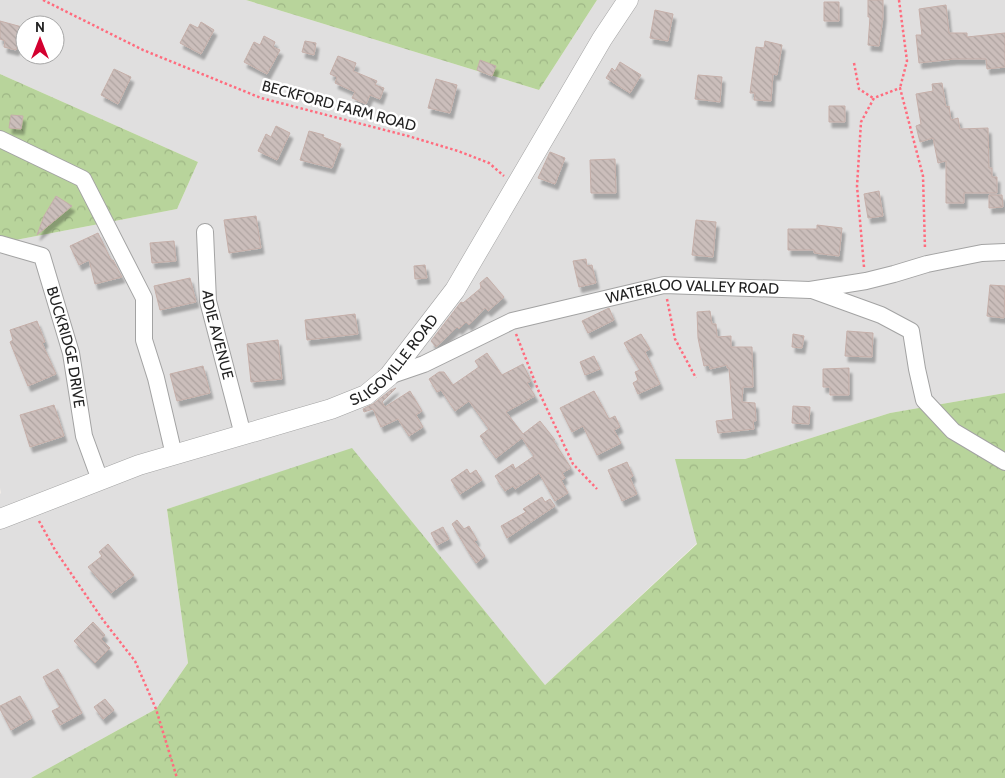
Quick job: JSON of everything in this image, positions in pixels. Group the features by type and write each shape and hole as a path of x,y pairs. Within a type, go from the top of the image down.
{"street":[{"name":"SLIGOVILLE ROAD","path":"0,519 139,465 331,409 366,395 389,376 455,290 602,39 628,0"},
{"path":"0,139 83,180 88,188 144,298 144,340 156,378 174,455"},
{"name":"ADIE AVENUE","path":"205,232 208,301 243,434"},
{"name":"BUCKRIDGE DRIVE","path":"0,244 42,256 71,353 84,436 100,480"},
{"name":"WATERLOO VALLEY ROAD","path":"389,376 424,364 512,321 664,285 810,290 866,281 927,264 982,253 1005,252"},
{"path":"810,290 881,315 911,331 924,400 953,431 1005,462"}],"path":[{"name":"BECKFORD FARM ROAD","path":"44,0 143,50 261,98 408,136 458,151 489,163 501,173 514,190"},
{"path":"899,0 907,60 900,88 924,176 927,264"},
{"path":"854,63 859,89 874,98"},
{"path":"866,281 862,256 857,186 861,122 874,98 900,88"},
{"path":"664,285 675,339 696,378"},
{"path":"512,321 539,392 574,464 597,489"},
{"path":"31,507 55,550 103,620 136,661 156,709 177,778"}],"shaded area":[{"path":"0,0 246,0 539,90 597,0 1005,0 1005,393 890,413 745,459 676,459 697,543 545,685 352,449 167,509 188,663 156,709 31,778 0,778 0,243 177,209 198,162 0,74"}],"green space":[{"path":"246,0 597,0 539,90"},
{"path":"0,74 198,162 177,209 0,243"},
{"path":"1005,393 1005,778 31,778 156,709 188,663 167,509 352,448 545,685 697,544 675,459 745,459 890,413"}],"building":[{"path":"868,0 883,0 879,46 868,45 870,17 868,17"},
{"path":"824,2 839,2 839,21 824,21"},
{"path":"946,5 949,33 967,33 967,37 1005,33 1005,67 987,69 986,59 954,59 919,63 916,35 922,35 919,9"},
{"path":"655,10 673,14 668,41 650,38"},
{"path":"0,21 15,25 15,50 4,47 5,41 0,39"},
{"path":"201,22 214,30 201,54 180,43 190,24 198,28"},
{"path":"264,36 275,42 273,47 280,50 267,74 244,62 254,42 260,45"},
{"path":"305,41 316,43 314,55 302,52"},
{"path":"765,41 782,45 777,75 773,74 771,101 754,100 755,93 750,93 756,47 764,48"},
{"path":"338,56 356,63 353,71 377,81 375,85 384,88 380,99 370,95 366,104 352,98 355,92 335,83 337,77 330,74"},
{"path":"480,60 496,66 492,76 477,70"},
{"path":"620,62 641,75 630,93 606,78 612,68 615,71"},
{"path":"114,69 131,77 118,104 101,95"},
{"path":"698,75 722,77 720,102 695,99"},
{"path":"436,79 457,85 450,113 428,108"},
{"path":"942,83 946,107 949,106 951,120 958,118 960,129 988,128 989,168 992,168 992,177 997,177 997,193 964,193 964,203 946,203 946,161 938,163 933,138 920,142 916,126 921,124 916,94 933,91 932,84"},
{"path":"829,106 845,106 845,122 829,122"},
{"path":"11,115 23,116 21,129 9,128"},
{"path":"276,126 290,133 277,160 258,151 266,134 271,137"},
{"path":"309,131 324,135 323,137 341,144 332,168 300,160"},
{"path":"550,152 565,158 555,184 538,178"},
{"path":"615,159 616,193 591,193 590,160"},
{"path":"879,191 883,216 868,218 864,194"},
{"path":"989,195 1002,195 1003,207 989,208"},
{"path":"56,196 72,206 37,235 44,216"},
{"path":"256,216 261,248 229,253 224,220"},
{"path":"696,220 716,222 713,257 692,255"},
{"path":"817,225 842,228 839,256 814,253 814,250 788,250 788,229 817,229"},
{"path":"98,233 111,260 113,260 122,277 95,284 89,260 79,265 70,246"},
{"path":"174,241 176,261 152,263 150,243"},
{"path":"586,259 587,266 592,265 596,283 579,287 573,261"},
{"path":"425,265 427,278 415,279 414,266"},
{"path":"487,277 504,297 488,311 485,308 469,325 466,322 459,329 457,327 436,347 431,341 461,302 463,303 481,288 480,283"},
{"path":"190,278 196,302 160,310 154,286"},
{"path":"990,285 1005,286 1004,318 987,316"},
{"path":"609,308 614,320 588,333 582,321"},
{"path":"710,311 712,324 716,324 717,337 731,336 731,347 752,347 753,387 743,387 742,402 755,403 756,421 753,421 754,429 718,433 716,421 733,419 729,368 727,368 727,365 710,369 709,365 704,366 698,338 697,312"},
{"path":"355,314 358,334 307,340 305,320"},
{"path":"37,321 45,342 42,343 56,374 28,386 10,342 13,340 10,330"},
{"path":"847,331 873,333 872,357 845,356"},
{"path":"641,334 650,349 645,352 660,384 638,394 633,383 638,380 635,372 640,370 624,343"},
{"path":"793,334 804,336 802,348 792,347"},
{"path":"278,340 282,379 251,382 247,344"},
{"path":"487,353 502,375 523,364 531,381 527,383 535,396 506,412 523,434 540,421 555,440 553,440 571,468 562,473 565,478 561,480 568,493 555,501 539,473 515,489 513,486 505,491 495,476 513,464 515,469 534,456 522,438 496,458 480,436 489,429 469,401 455,411 441,390 437,392 429,379 439,372 444,372 453,385 479,367 475,361"},
{"path":"594,356 600,369 585,375 580,362"},
{"path":"203,366 210,393 177,401 170,374"},
{"path":"849,368 849,395 830,395 830,387 823,387 823,369"},
{"path":"396,388 382,402 385,407 410,391 422,411 416,415 423,427 409,436 398,419 381,427 373,409 364,412 363,409"},
{"path":"594,391 609,419 615,416 620,427 614,430 621,443 597,455 583,426 572,432 560,408"},
{"path":"54,405 64,436 30,447 20,415"},
{"path":"793,406 810,407 809,424 792,423"},
{"path":"627,462 633,476 630,478 637,494 622,501 608,470"},
{"path":"467,469 470,474 476,470 482,480 460,494 451,480"},
{"path":"542,497 545,502 550,499 555,506 507,538 501,526 526,512 523,509"},
{"path":"457,520 464,529 469,526 477,540 474,541 485,556 476,563 452,524"},
{"path":"443,527 449,539 437,545 431,533"},
{"path":"108,544 134,575 111,593 88,567 102,556 99,552"},
{"path":"93,622 105,635 101,639 110,648 95,663 74,641"},
{"path":"58,669 82,713 60,725 52,711 60,707 43,677"},
{"path":"20,696 32,718 11,730 0,706"},
{"path":"105,699 114,710 103,719 94,707"}]}
